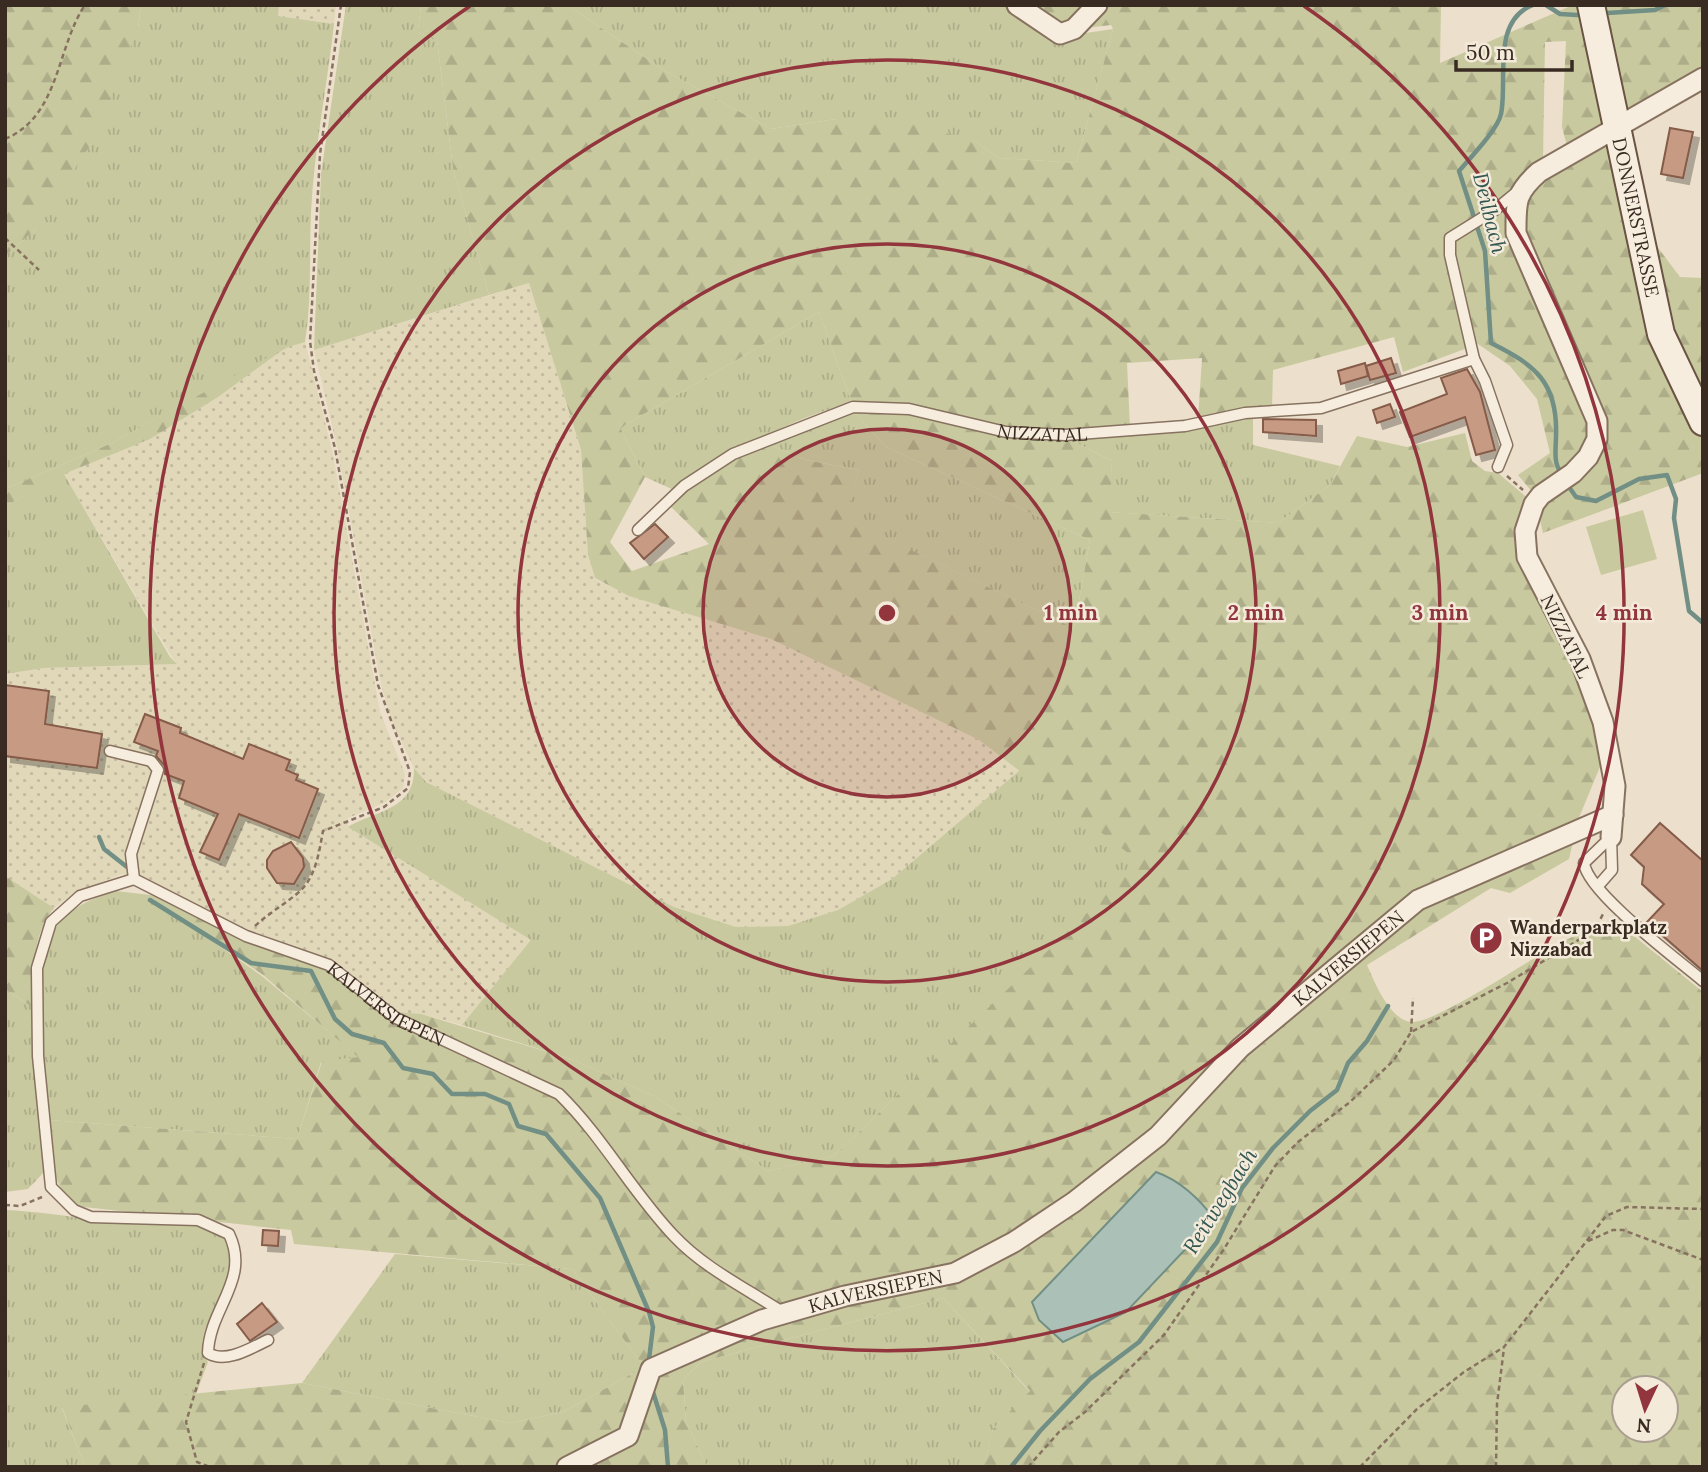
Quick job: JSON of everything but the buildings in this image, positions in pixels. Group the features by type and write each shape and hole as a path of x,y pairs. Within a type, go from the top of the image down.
{"main road":[{"name":"DONNERSTRASSE","path":"1591,5 1661,334 1703,422"}],"street":[{"path":"1017,5 1060,34 1074,29 1097,5"},
{"path":"1536,501 1588,457 1597,439 1597,421 1516,233 1516,203 1521,188 1539,172 1703,78"},
{"name":"NIZZATAL","path":"1536,501 1525,531 1527,557 1580,659 1603,722 1615,786 1611,837"},
{"name":"KALVERSIEPEN","path":"785,1313 845,1296 955,1273 1014,1242 1074,1202 1158,1136 1240,1048 1418,900 1613,815"},
{"path":"567,1467 628,1436 651,1369 703,1344 785,1313"}],"lane":[{"path":"1498,467 1507,445 1485,381 1474,359 1450,255 1450,238 1495,210 1521,188"},
{"name":"NIZZATAL","path":"638,530 684,486 733,454 853,407 909,409 1006,432 1065,435 1185,426 1245,413 1321,408 1474,359"},
{"path":"110,751 151,761 158,770 131,854 134,879 80,896 51,922 37,968 38,1056 51,1187 74,1210 91,1217 198,1220 229,1234 236,1255 235,1280 208,1334 208,1353 215,1358 225,1357 268,1340"},
{"path":"1611,837 1584,863 1585,873 1607,898 1703,981"},
{"path":"1598,886 1612,870 1611,837"},
{"name":"KALVERSIEPEN","path":"134,879 246,936 329,965 396,1018 559,1094 580,1114 674,1236 701,1260 785,1313"}],"path":[{"path":"5,139 27,128 50,95 74,24 85,5"},
{"path":"246,936 275,907 300,891 316,866 323,831 384,807 408,789 410,772 378,685 335,448 314,371 310,341 320,154 341,5"},
{"path":"5,239 39,270"},
{"path":"1498,467 1536,501"},
{"path":"1411,1032 1507,983 1595,930 1602,919 1607,898"},
{"path":"1028,1467 1040,1450 1164,1335 1224,1250 1275,1166 1298,1142 1350,1102 1394,1060 1411,1032 1413,998"},
{"path":"5,1205 19,1206 40,1199 51,1187"},
{"path":"1360,1467 1417,1409 1504,1347 1606,1216 1616,1209 1627,1207 1703,1209"},
{"path":"1585,1242 1613,1230 1623,1230 1703,1260"},
{"path":"1496,1467 1497,1404 1504,1347"},
{"path":"208,1353 186,1422 197,1462 210,1467"}],"shaded area":[{"path":"279,5 336,5 334,24 278,16"},
{"path":"529,283 581,451 588,556 595,579 630,596 771,639 979,740 1020,770 892,879 838,910 788,926 736,927 674,907 426,782 414,768 392,722 381,684 336,442 314,350"},
{"path":"305,342 332,450 380,712 405,774 403,788 384,803 348,818 348,827 532,940 462,1025 421,1014 396,1012 330,960 221,919 148,879 122,874 74,893 54,908 5,876 5,674 44,668 176,664 64,474 218,397 288,346"},
{"path":"1156,1172 1188,1191 1214,1219 1126,1312 1063,1342 1039,1320 1032,1302"}],"green space":[{"path":"5,5 141,5 138,29 91,144 35,230 5,256"},
{"path":"141,5 279,5 278,16 334,24 313,188 305,342 288,347 112,443 5,489 5,256 35,230 138,29"},
{"path":"346,5 421,5 418,32 437,41 453,168 489,295 314,350 321,174"},
{"path":"421,5 567,5 662,69 771,129 836,119 895,119 975,141 999,158 1076,163 1113,29 1111,25 1061,31 1027,5 1441,5 1440,63 1573,5 1584,5 1647,233 1680,277 1703,278 1703,473 1543,533 1534,494 1518,475 1550,453 1537,399 1510,366 1478,344 1403,372 1394,337 1273,370 1272,408 1198,420 1202,358 1127,363 1130,428 1036,433 986,426 891,406 852,404 819,312 621,429 645,477 610,542 632,571 709,544 668,504 713,469 763,442 806,460 859,470 846,519 1074,628 1090,540 886,447 852,410 893,408 1006,434 1065,437 1112,461 1110,512 1278,523 1330,485 1357,436 1407,447 1465,433 1472,461 1485,471 1498,473 1531,501 1522,530 1578,666 1604,757 1578,820 1569,859 1510,893 1491,888 1367,965 1390,1008 1404,1020 1412,1022 1442,1012 1564,941 1613,919 1703,992 1703,1467 975,1467 985,1461 993,1429 1030,1391 943,1298 701,1362 683,1380 686,1421 707,1467 85,1467 62,1407 302,1383 510,1423 563,1412 644,1367 572,1269 294,1244 291,1230 75,1206 60,1187 56,1177 50,1120 297,1139 322,1061 358,1057 263,975 153,900 160,895 327,967 375,1007 563,1092 396,1012 421,1014 571,1059 654,1096 768,1171 834,1156 1140,862 979,740 771,639 629,596 595,578 588,555 581,450 529,283 489,295 453,168 437,41 418,32","holes":["1566,41 1562,127 1567,146 1543,159 1545,42"]},
{"path":"567,5 1013,5 1059,37 1113,29 1076,163 999,158 975,141 836,119 771,129 662,69"},
{"path":"1595,5 1703,5 1703,70 1621,118"},
{"path":"819,312 852,404 830,409 783,427 674,490 645,477 621,429 625,425"},
{"path":"288,346 218,397 150,439 71,471 5,506 5,489 112,443"},
{"path":"852,410 886,447 1090,540 1074,628 845,519 859,470 806,460 763,442"},
{"path":"1253,415 1253,445 1340,466 1330,485 1278,523 1109,512 1112,461 1065,437"},
{"path":"64,474 170,657 177,664 44,668 5,674 5,506"},
{"path":"1643,510 1657,559 1601,575 1586,527"},
{"path":"414,768 426,782 674,907 736,927 788,926 838,910 892,879 1020,770 1141,862 834,1156 768,1171 654,1096 571,1059 462,1025 531,940 348,827 401,801 413,782"},
{"path":"5,876 54,908 41,930 38,942 32,1007 5,989"},
{"path":"116,891 159,896 153,900 262,976 359,1057 321,1062 297,1139 50,1120 41,1016 45,960 51,938 61,921 73,910"},
{"path":"5,989 32,1007 44,1172 28,1189 5,1192"},
{"path":"5,1210 109,1220 178,1222 210,1230 225,1238 231,1276 205,1330 203,1351 208,1362 196,1394 62,1408 85,1467 5,1467"},
{"path":"395,1254 572,1269 644,1367 563,1412 510,1423 302,1383"},
{"path":"943,1298 1030,1392 993,1429 985,1462 975,1467 707,1467 686,1421 683,1380 701,1362"}],"waterway":[{"name":"Deilbach","path":"1533,5 1520,13 1511,24 1506,37 1503,100 1499,120 1459,171 1485,251 1491,343 1520,359 1541,378 1548,389 1556,417 1556,460 1561,473"},
{"path":"1546,5 1560,14 1577,15"},
{"path":"1607,13 1655,10 1665,5"},
{"name":"Deilbach","path":"1567,484 1576,497 1596,501 1639,479 1667,475 1676,499 1674,518 1689,611 1703,623"},
{"path":"99,837 104,849 127,867"},
{"path":"150,900 251,963 311,971 335,1019 352,1034 384,1043 403,1068 433,1074 452,1094 485,1094 509,1104 518,1126 546,1134 600,1198 649,1312 653,1327 649,1359"},
{"name":"Reitwegbach","path":"1011,1467 1040,1431 1090,1379 1139,1342 1217,1242 1242,1188 1273,1148 1310,1111 1337,1090 1348,1063 1367,1041 1388,1006"},
{"path":"652,1389 665,1430 668,1467"}],"place":[{"name":"Wanderparkplatz Nizzabad","path":"1486,938"}]}
